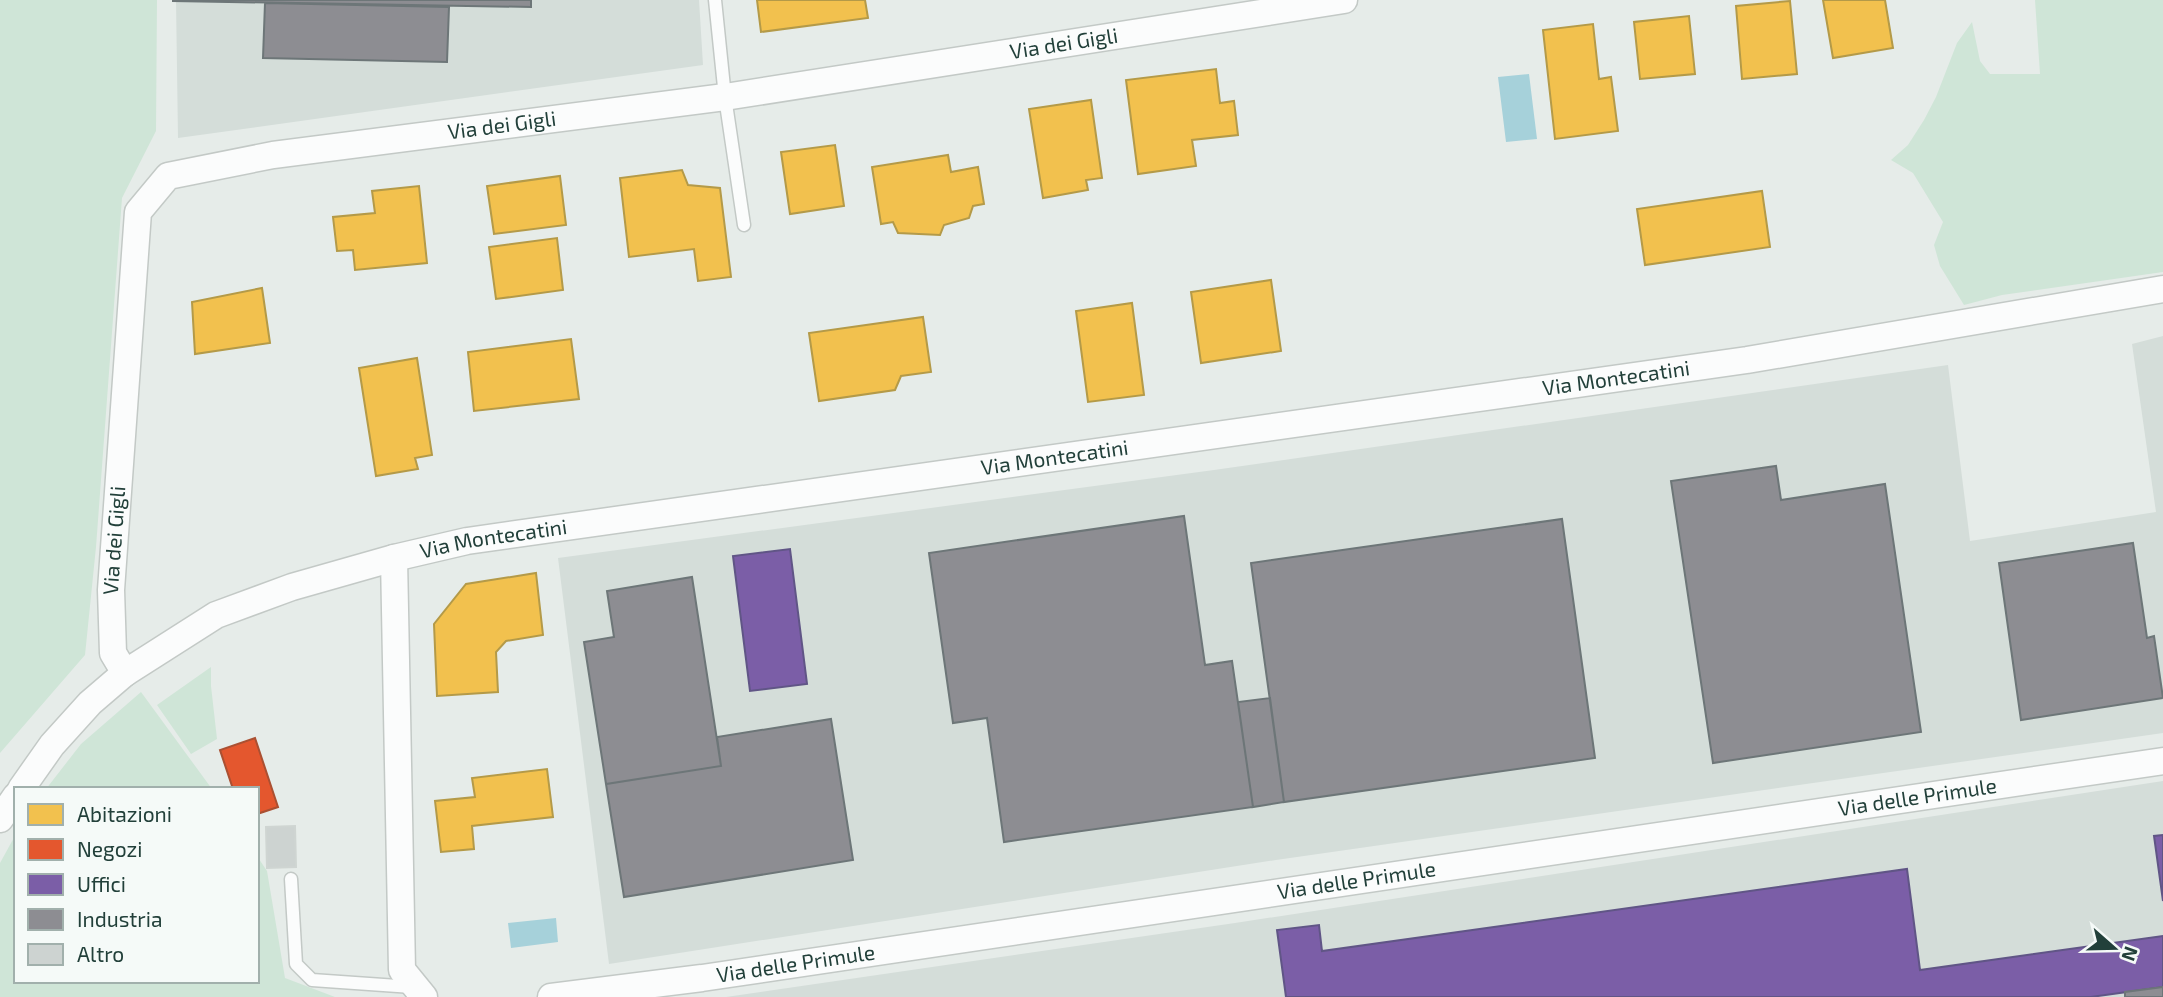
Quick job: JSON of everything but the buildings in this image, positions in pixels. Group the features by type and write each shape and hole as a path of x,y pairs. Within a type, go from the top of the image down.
{"street":[{"name":"Via dei Gigli","path":"125,673 113,653 111,590 138,212 167,176 273,155 725,96 1344,0"},
{"name":"Via Montecatini","path":"22,787 52,745 90,703 125,673 216,615 292,587 394,558 467,541 1747,360 2163,289"},
{"path":"394,558 402,970 420,992"},
{"name":"Via delle Primule","path":"551,997 729,974 2163,761"},
{"path":"0,819 14,799"}],"lane":[{"path":"715,0 725,96 744,225"},
{"path":"290,879 296,964 312,980 420,992"}],"shaded area":[{"path":"176,0 699,0 703,65 178,138"},
{"path":"2163,336 2163,733 1276,860 609,964 558,558 1214,470 1948,365 1970,541 2156,512 2132,344"},
{"path":"2163,781 2163,997 726,997 1235,923"}],"green space":[{"path":"0,0 157,0 156,131 122,198 96,547 85,655 0,753"},
{"path":"2035,0 2163,0 2163,272 2002,295 1964,305 1940,266 1934,245 1943,222 1913,173 1891,160 1908,145 1924,120 1957,43 1972,22 1980,61 1990,74 2040,74"},
{"path":"211,667 217,739 191,754 157,705"},
{"path":"141,692 211,787 48,787 81,744"},
{"path":"14,838 14,983 259,983 259,859 267,871 285,978 335,997 0,997 0,863"}],"water":[{"path":"1529,74 1537,139 1506,142 1498,77"},
{"path":"556,918 558,942 511,948 508,923"}]}
